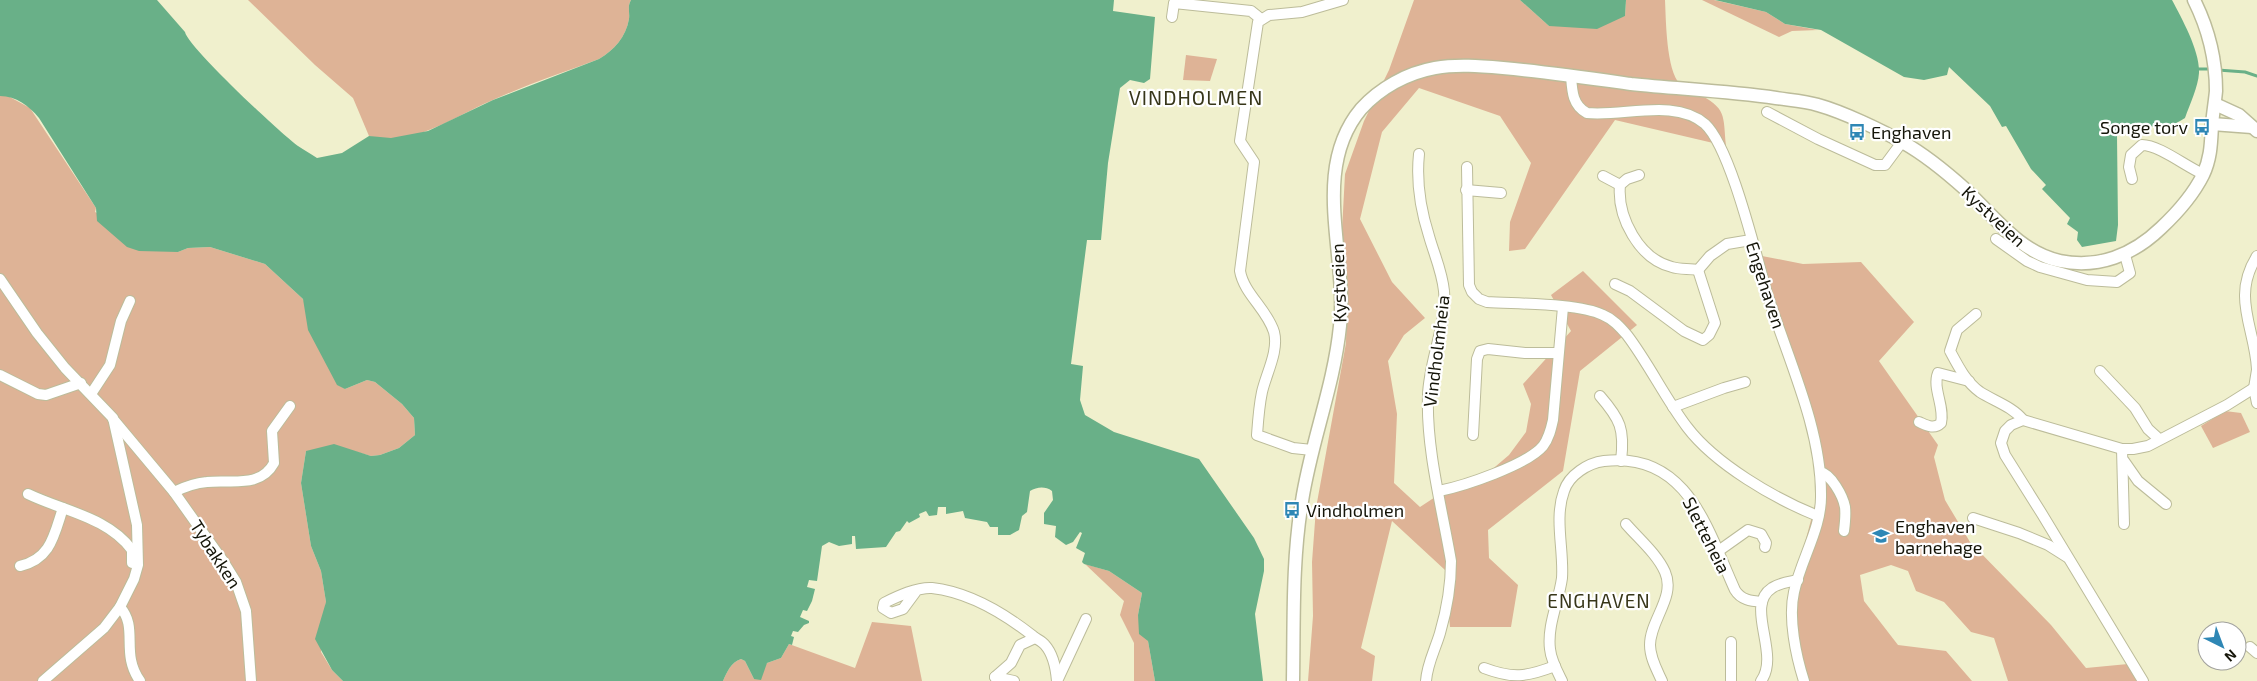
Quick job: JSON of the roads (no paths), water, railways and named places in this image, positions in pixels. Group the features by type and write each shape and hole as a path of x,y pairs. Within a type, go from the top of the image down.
{"main road":[{"name":"Kystveien","path":"1293,681 1297,537 1312,450 1332,378 1341,320 1341,278 1334,208 1335,170 1340,148 1356,116 1372,99 1397,80 1433,68 1480,67 1571,75 1634,84 1676,86 1773,98 1855,120 1902,142 1942,168 2014,237 2036,252 2060,261 2080,263 2104,261 2125,254 2151,238 2179,208 2200,172 2212,124 2215,104 2215,76 2214,59 2205,27 2194,0"},
{"path":"2215,104 2239,115 2254,129"},
{"path":"2212,124 2254,129"}],"street":[{"path":"1312,450 1293,448 1257,435 1261,394 1274,348 1274,333 1268,320 1242,280 1240,270 1254,162 1240,141 1256,33 1261,19 1272,14 1302,12 1342,0"},
{"path":"1172,17 1174,3 1197,2 1251,11 1261,19"},
{"name":"Engehaven","path":"1571,75 1577,106 1587,113 1672,110 1689,114 1704,124 1714,135 1720,147 1740,202 1806,408 1820,472 1822,495 1818,516 1793,593 1794,642 1804,681"},
{"path":"1767,112 1818,139 1875,165 1885,165 1902,142"},
{"path":"2132,179 2129,167 2130,155 2142,145 2152,145 2200,172"},
{"name":"Vindholmheia","path":"1419,154 1416,178 1420,202 1442,273 1444,293 1444,310 1431,364 1428,396 1429,430 1451,561 1451,580 1440,633 1427,669 1426,681"},
{"path":"1467,167 1466,190 1501,193"},
{"path":"1620,185 1627,179 1639,175"},
{"path":"1603,176 1620,185"},
{"path":"1620,185 1622,205 1628,227 1637,243 1660,263 1672,268 1698,270"},
{"name":"Vindholmheia","path":"1466,190 1470,235 1468,278 1472,292 1479,299 1487,302 1594,311 1616,323 1635,345 1673,407 1697,440 1712,454 1768,492 1818,516"},
{"name":"Kystveien","path":"1996,239 2027,261 2040,267 2106,283 2117,282 2130,273 2125,254"},
{"path":"1698,270 1710,256 1727,244 1751,240"},
{"path":"2256,259 2248,274 2244,303 2256,353 2257,369 2254,388 2257,403"},
{"path":"1614,284 1630,291 1684,331 1703,340 1715,322 1698,270"},
{"name":"Tybakken","path":"0,279 37,333 65,368 113,418 174,492 223,561 236,582 244,602 249,634 251,681"},
{"path":"91,394 110,365 121,321 130,301"},
{"path":"1439,491 1462,486 1489,475 1529,456 1543,445 1550,434 1553,420 1563,307"},
{"path":"1976,314 1957,330 1950,351 1969,382 1979,391 2015,412 2024,420 2123,453 2141,448 2160,439 2227,405 2254,388"},
{"path":"1473,435 1477,359 1480,351 1488,349 1525,353 1558,353"},
{"path":"2100,371 2135,408 2148,429 2160,439"},
{"path":"1919,422 1931,427 1938,426 1941,423 1941,409 1936,382 1938,373 1969,382"},
{"path":"0,374 38,394 46,395 67,386 81,383"},
{"path":"1673,407 1745,382"},
{"path":"1600,396 1616,414 1621,424 1621,461"},
{"path":"174,492 206,482 247,482 264,474 274,463 272,431 290,406"},
{"name":"Tybakken","path":"44,681 104,628 120,606 134,580 138,565 137,525 113,418"},
{"path":"2024,420 2011,425 2005,431 2001,444 2002,450 2143,681"},
{"path":"2123,453 2138,482 2166,504"},
{"path":"2123,453 2124,524"},
{"name":"Sletteheia","path":"1562,681 1550,649 1551,631 1563,563 1560,521 1563,492 1567,484 1578,473 1591,464 1603,461 1621,461 1652,466 1683,488 1701,514 1739,596 1762,602"},
{"path":"1820,472 1822,471 1832,481 1844,504 1844,531"},
{"path":"28,494 82,514 113,531 127,543 132,550 132,563 138,565"},
{"path":"20,566 32,563 44,554 53,538 63,508"},
{"path":"1973,518 2048,545 2068,558"},
{"path":"1626,524 1659,562 1667,578 1667,594 1651,634 1650,643 1654,664 1662,681"},
{"path":"1717,552 1748,530 1762,534 1766,543 1765,547"},
{"path":"1761,681 1766,671 1768,654 1761,613 1762,602 1770,589 1798,580"},
{"path":"917,590 930,588 983,604 1000,612 1044,643 1056,670 1057,681"},
{"path":"120,606 126,613 129,625 129,659 133,671 140,681"},
{"path":"1057,681 1086,619"},
{"path":"1014,681 995,677 1011,663 1020,645 1035,638"},
{"path":"1731,642 1731,681"},
{"path":"1484,668 1503,675 1519,677 1555,666"}],"waterway":[{"path":"2198,69 2212,69"},
{"path":"2218,70 2245,72 2257,76"}],"place":[{"name":"Songe torv","path":"2202,127"},
{"name":"Enghaven","path":"1857,132"},
{"name":"Vindholmen","path":"1292,510"},
{"name":"Enghaven barnehage","path":"1881,536"}],"district":[{"name":"VINDHOLMEN","path":"1196,97"},
{"name":"ENGHAVEN","path":"1599,600"}]}
